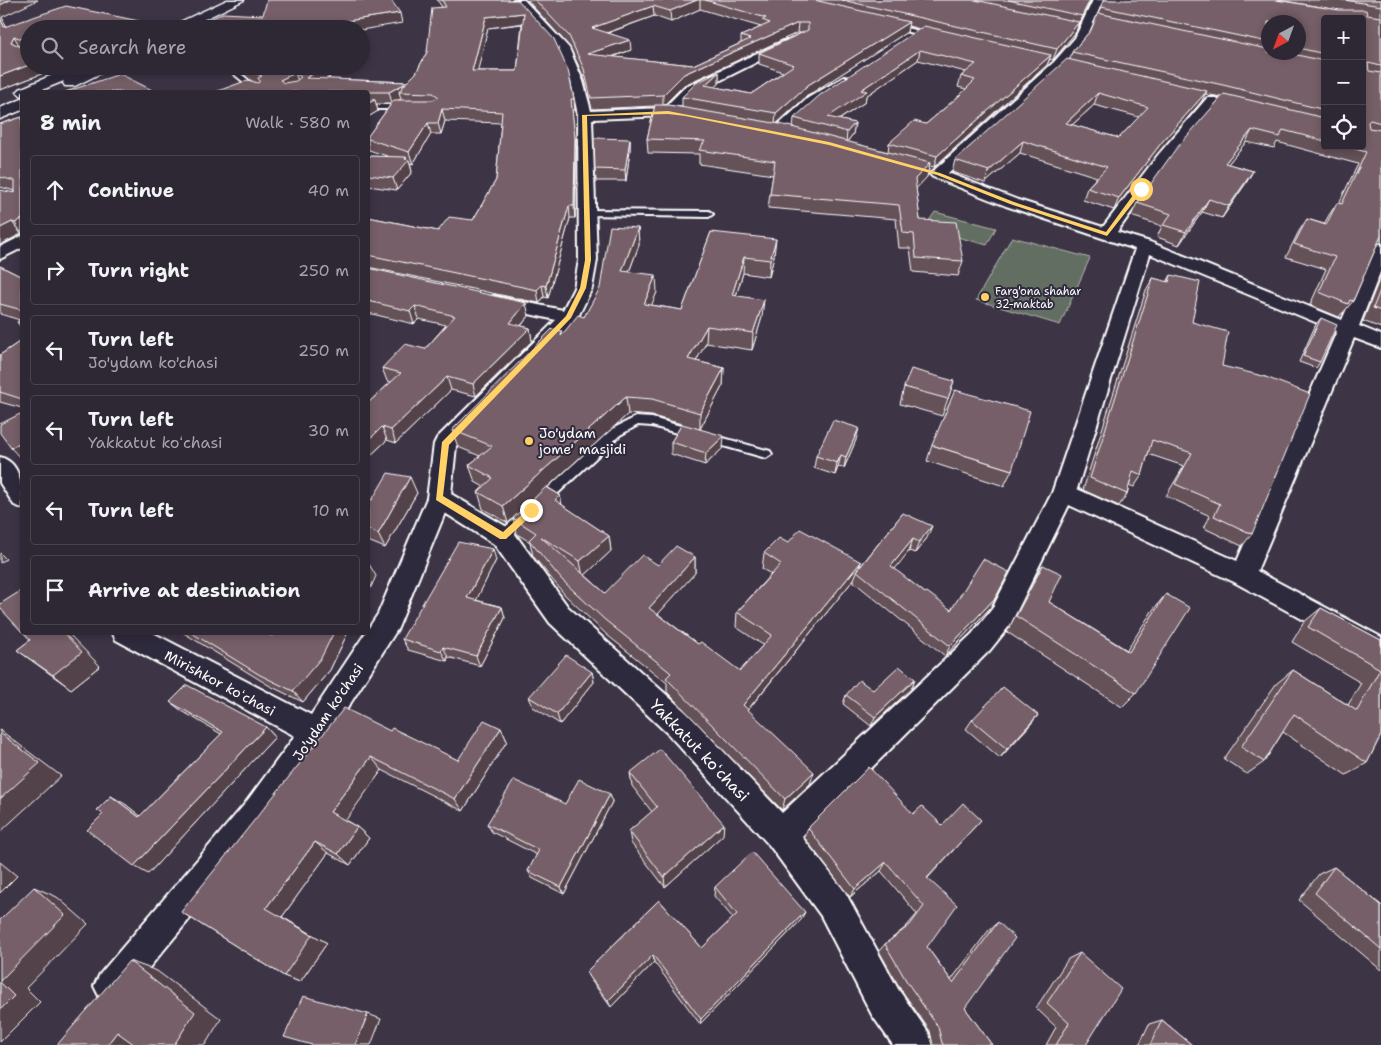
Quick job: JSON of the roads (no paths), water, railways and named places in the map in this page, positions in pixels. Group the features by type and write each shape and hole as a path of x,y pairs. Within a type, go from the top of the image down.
{"main road":[{"path":"196,20 244,2"},
{"path":"210,20 244,2"},
{"path":"31,90 65,75"},
{"path":"53,90 87,75"},
{"path":"0,103 20,95"},
{"path":"0,114 20,105"}],"street":[{"name":"Jo'ydam ko'chasi","path":"95,1007 255,816 316,732 389,620 438,498 445,444 569,317 583,288 588,260 585,212 585,115 577,81 563,48 518,0"},
{"path":"1098,0 1080,39 1058,65 934,172 1012,203 1144,246 1381,342"},
{"path":"902,43 918,32"},
{"path":"668,112 690,90 802,36"},
{"path":"817,141 774,131 813,101 853,74"},
{"path":"1107,234 1163,158 1212,101"},
{"path":"585,115 668,112 702,117"},
{"path":"0,254 20,242"},
{"path":"781,835 981,642 1001,617 1064,493 1144,246"},
{"path":"1243,575 1300,445 1381,249"},
{"path":"482,298 569,317"},
{"path":"0,465 20,497"},
{"path":"1064,493 1243,575 1381,650"},
{"name":"Yakkatut koʻchasi","path":"438,498 503,537 559,615 678,724 781,835 833,904 884,1002 915,1045"},
{"name":"Mirishkor koʻchasi","path":"131,635 316,732"}],"lane":[{"path":"881,24 936,37"},
{"path":"238,75 257,90"},
{"path":"370,107 417,108"},
{"path":"585,212 709,214"},
{"path":"503,537 616,432 636,422 652,422 766,454"}],"place":[{"name":"Farg'ona shahar 32-maktab","path":"985,297"},
{"name":"Jo'ydam jome' masjidi","path":"529,441"}]}
